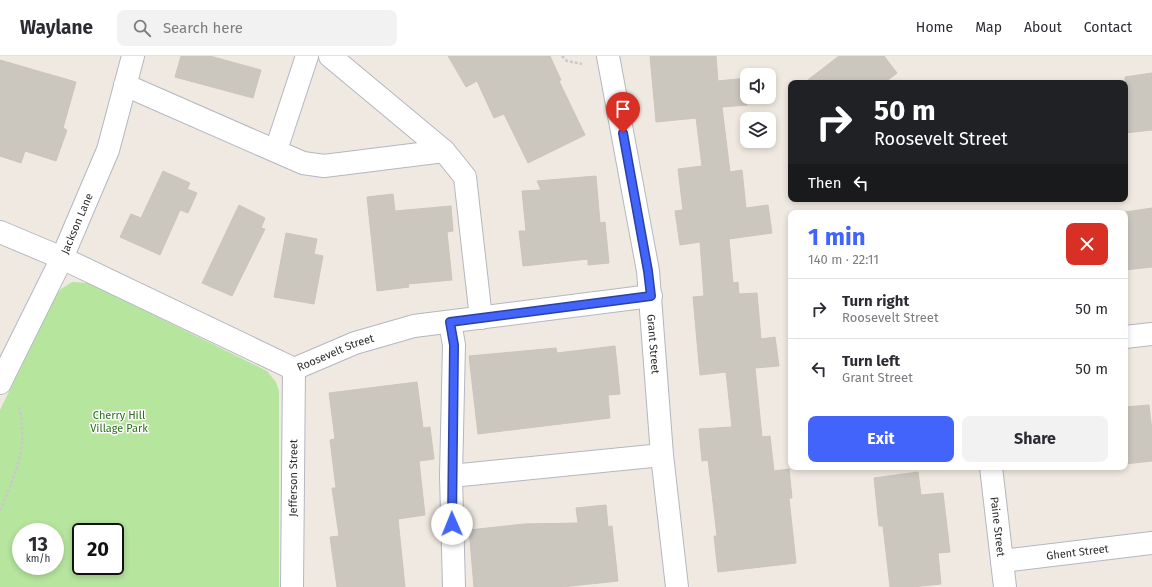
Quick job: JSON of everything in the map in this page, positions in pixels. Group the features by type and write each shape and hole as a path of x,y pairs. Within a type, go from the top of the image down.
{"street":[{"name":"Jackson Lane","path":"0,383 62,258 108,150 133,56"},
{"path":"276,150 307,56"},
{"path":"330,56 444,151 465,177 481,318"},
{"name":"Grant Street","path":"608,56 648,271 662,455 677,587"},
{"path":"125,85 303,163 324,166 444,151"},
{"name":"Roosevelt Street","path":"0,232 62,258 294,370 356,343 414,326 651,296"},
{"path":"450,322 454,345 451,476 454,587"},
{"path":"1128,337 1152,334"},
{"name":"Jefferson Street","path":"292,587 294,370"},
{"path":"451,476 662,455"},
{"name":"Paine Street","path":"991,470 1005,587"},
{"name":"Ghent Street","path":"1002,561 1152,543"}],"path":[{"path":"562,56 567,61 582,64"},
{"path":"0,511 12,482 23,439 23,422 18,405"}],"green space":[{"name":"Cherry Hill Village Park","path":"72,282 89,283 267,371 276,382 279,391 279,587 0,587 0,410 56,295 61,289"}],"building":[{"path":"181,56 210,56 261,70 253,98 175,77"},
{"path":"448,56 550,56 561,80 559,81 585,135 528,163 504,114 494,118 477,81 466,87"},
{"path":"650,56 716,56 718,81 740,79 740,104 747,105 722,107 730,172 742,170 746,208 768,205 772,233 729,239 733,283 738,282 739,294 757,293 761,339 775,337 779,366 755,368 762,437 770,436 774,471 789,470 792,498 789,498 796,563 718,572 714,536 717,536 708,460 702,461 699,429 732,427 726,372 700,375 693,297 704,296 700,242 680,245 675,211 683,210 678,169 702,166 696,118 656,122"},
{"path":"839,56 884,56 897,73 888,80 808,80"},
{"path":"0,60 76,82 63,128 67,130 56,161 25,151 21,163 0,156"},
{"path":"1152,73 1152,130 1128,133 1128,80 1125,80 1125,77"},
{"path":"163,171 190,183 187,189 197,193 188,213 180,210 160,255 120,237 131,214 141,218"},
{"path":"596,176 600,223 605,222 609,263 588,265 588,259 523,266 519,231 526,231 522,191 541,190 537,181"},
{"path":"393,194 395,211 451,206 453,231 447,232 452,280 408,284 409,287 377,291 367,197"},
{"path":"239,205 265,218 261,228 265,229 232,296 202,283"},
{"path":"1152,208 1152,267 1128,270 1128,212"},
{"path":"286,233 317,239 314,254 323,256 314,304 274,297"},
{"path":"615,346 620,394 608,395 610,418 478,434 469,356 556,348 557,353"},
{"path":"417,382 423,428 430,427 434,459 419,461 425,515 398,519 405,587 337,587 330,537 339,536 332,488 336,488 330,440 335,439 329,393"},
{"path":"1149,405 1152,431 1152,461 1128,464 1128,407"},
{"path":"918,472 921,495 943,493 950,552 938,553 941,584 912,587 890,587 883,526 879,526 874,478"},
{"path":"606,505 608,527 612,526 618,581 562,587 474,587 469,530 524,524 578,523 576,508"}],"route":[{"path":"452,524 451,476 454,345 450,322 651,296 648,271 623,133"}]}
